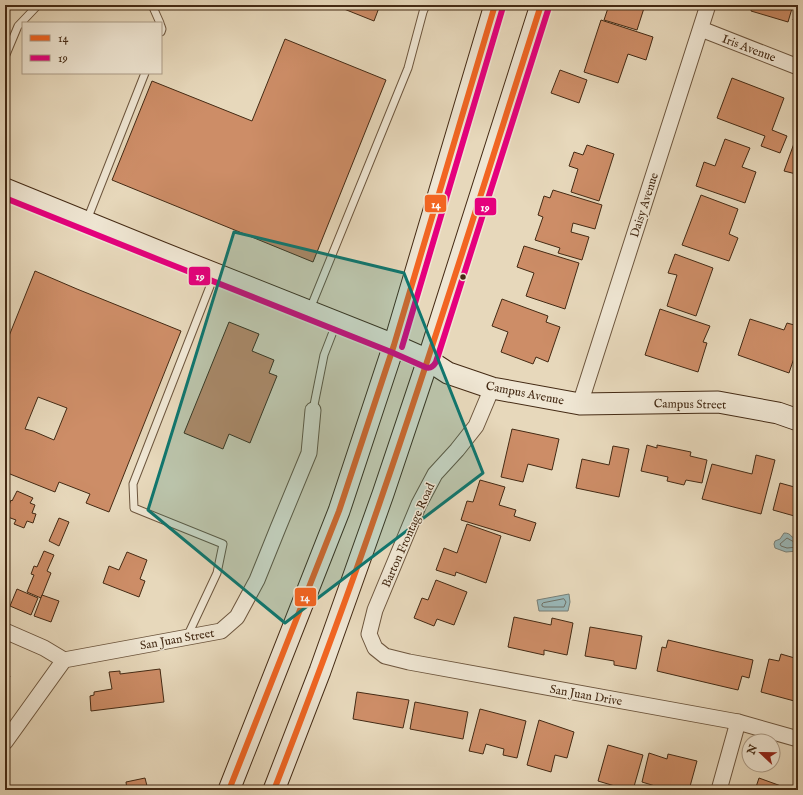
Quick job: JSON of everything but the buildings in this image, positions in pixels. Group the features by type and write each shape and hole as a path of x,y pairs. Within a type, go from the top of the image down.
{"main road":[{"path":"229,790 339,511 394,345 495,5"},
{"path":"274,790 320,671 383,494 428,360 541,5"},
{"path":"5,189 428,360"},
{"name":"Campus Avenue","path":"428,360 448,373 492,388 580,404"},
{"name":"Campus Street","path":"580,404 718,402 778,413 798,420"}],"street":[{"name":"Daisy Avenue","path":"580,404 708,5"},
{"name":"Iris Avenue","path":"701,29 798,67"},
{"name":"Barton Frontage Road","path":"375,648 369,634 375,610 419,504 435,474 476,426 492,388"},
{"name":"San Juan Street","path":"64,660 221,631 237,617 256,580 309,453 313,410"},
{"path":"5,631 44,648 64,660 5,742"},
{"name":"San Juan Drive","path":"375,648 385,656 409,662 738,722 798,739"},
{"path":"719,790 738,722"}],"lane":[{"path":"5,57 18,26 38,5"},
{"path":"152,5 160,22"},
{"path":"309,311 408,68 426,5"},
{"path":"86,222 145,74"},
{"path":"187,638 217,573 223,544 134,508 133,484 216,274"},
{"path":"313,410 324,355 337,322"}],"highlighted area":[{"path":"234,232 404,273 483,473 285,623 148,510"}],"water":[{"path":"784,533 798,539 798,551 786,552 775,548 775,541 780,539"},
{"path":"569,594 570,602 568,611 539,611 537,600"}],"transit line":[{"name":"14","path":"229,790 339,511 394,345 495,5"},
{"name":"14","path":"274,790 344,605 404,432 464,249 541,5"},
{"name":"19","path":"402,347 503,7"},
{"name":"19","path":"5,198 430,368 436,362 549,7"}]}
